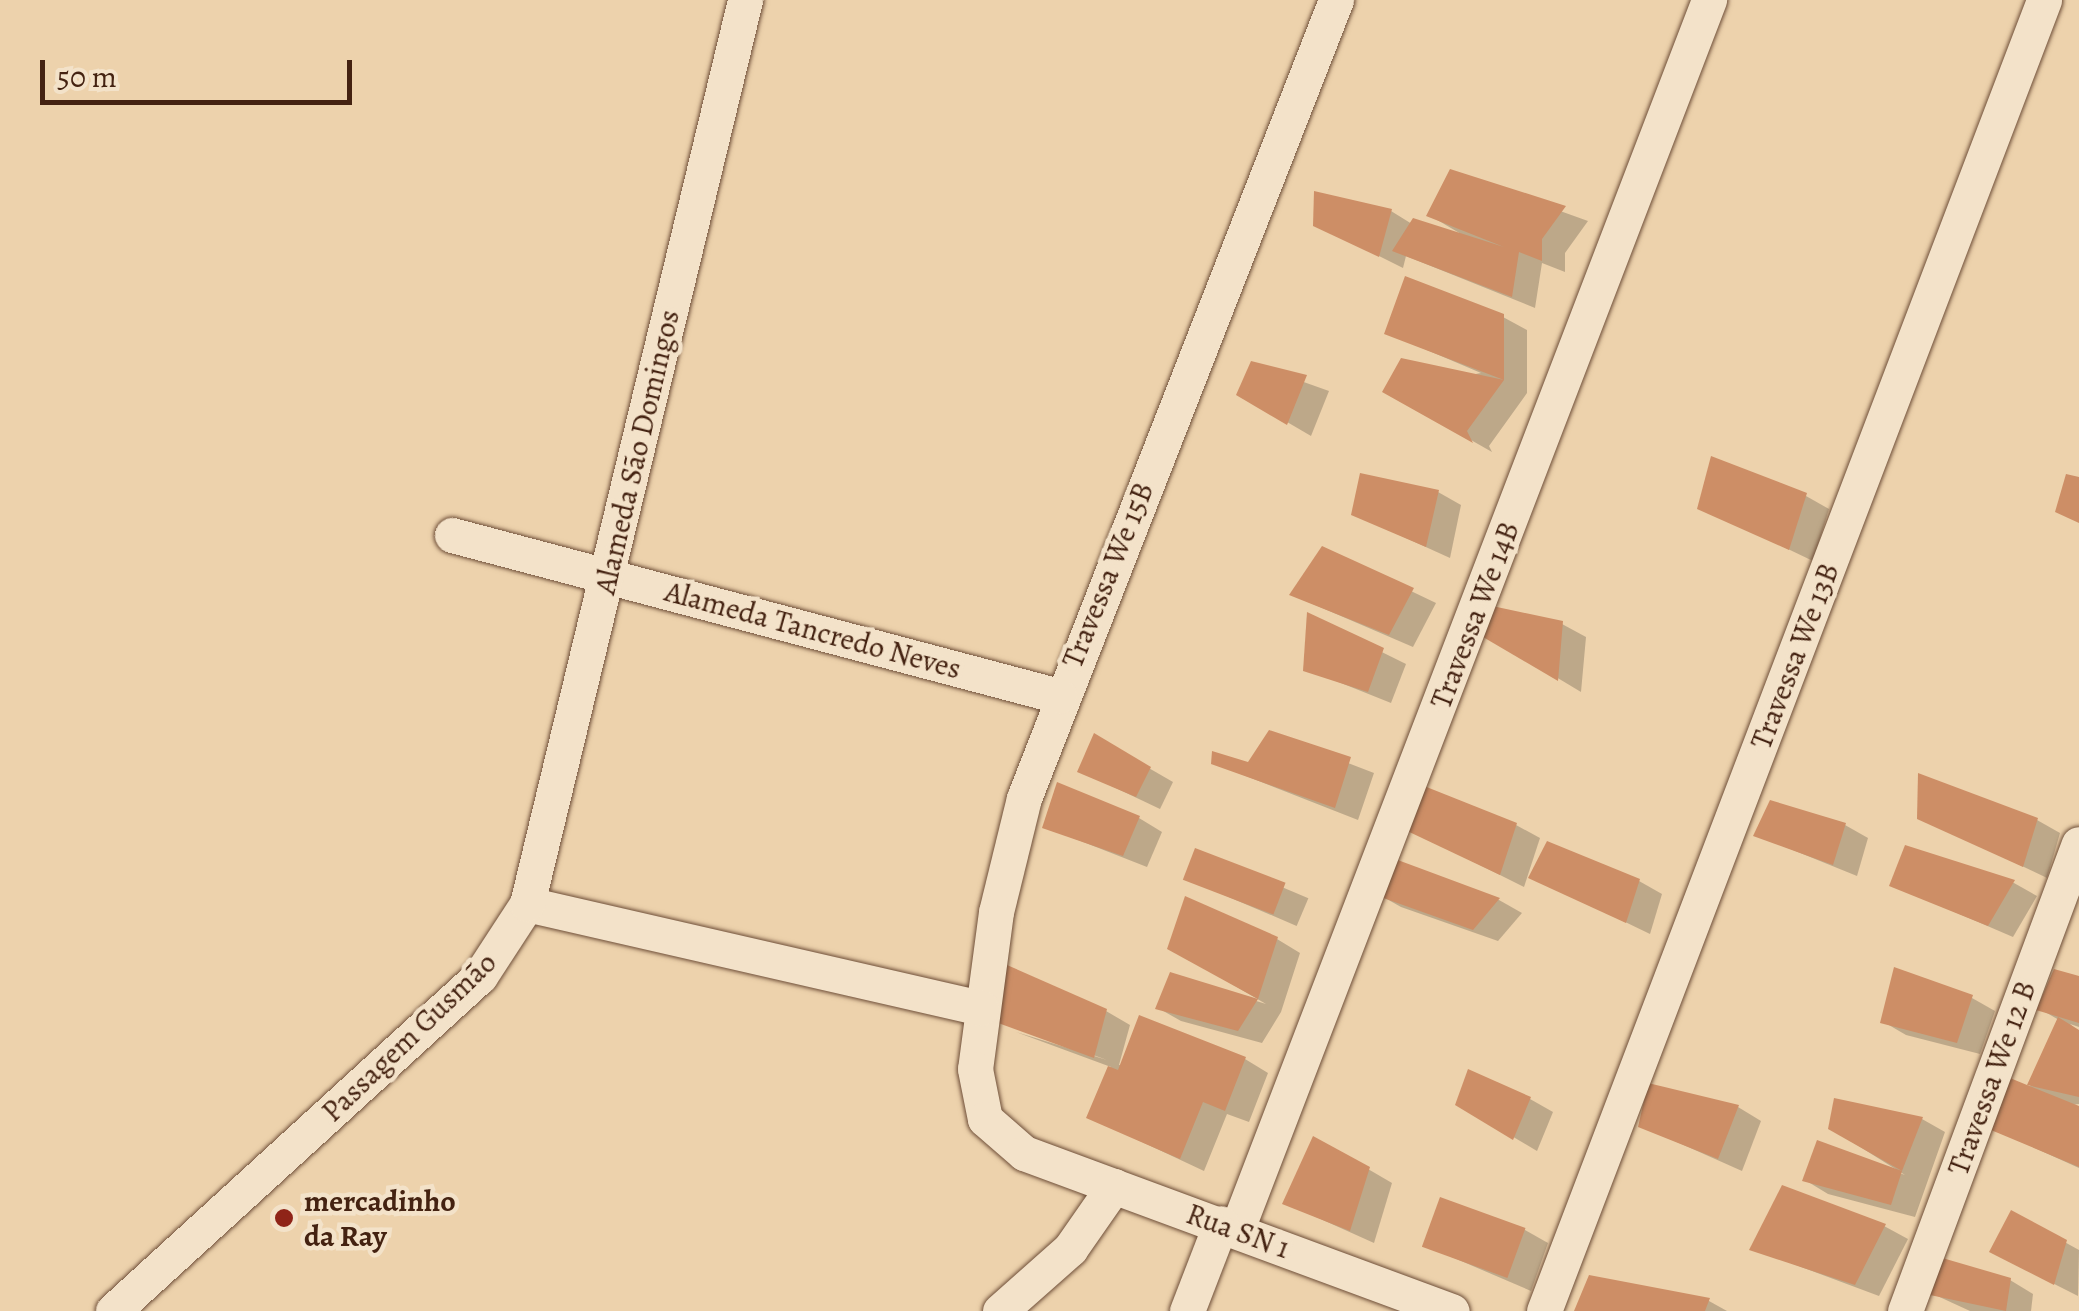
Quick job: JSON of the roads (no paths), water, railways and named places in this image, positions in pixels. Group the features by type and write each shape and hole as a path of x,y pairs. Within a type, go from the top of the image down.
{"street":[{"name":"Alameda São Domingos","path":"527,904 745,0"},
{"name":"Travessa We 15B","path":"1024,1153 985,1119 978,1098 981,1008 1019,817 1058,696 1336,0"},
{"name":"Travessa We 14B","path":"1187,1311 1229,1226 1709,0"},
{"name":"Travessa We 13B","path":"1544,1311 2044,0"},
{"name":"Alameda Tancredo Neves","path":"452,536 608,574 1058,696"},
{"name":"Travessa We 12 B","path":"1905,1311 2079,844"},
{"path":"527,904 981,1008"},
{"name":"Passagem Gusmão","path":"112,1311 480,976 527,904"},
{"name":"Rua SN 1","path":"1024,1153 1229,1226 1384,1299 1452,1311"},
{"path":"1000,1311 1070,1249 1114,1186"}],"place":[{"name":"mercadinho da Ray","path":"284,1218"}]}
